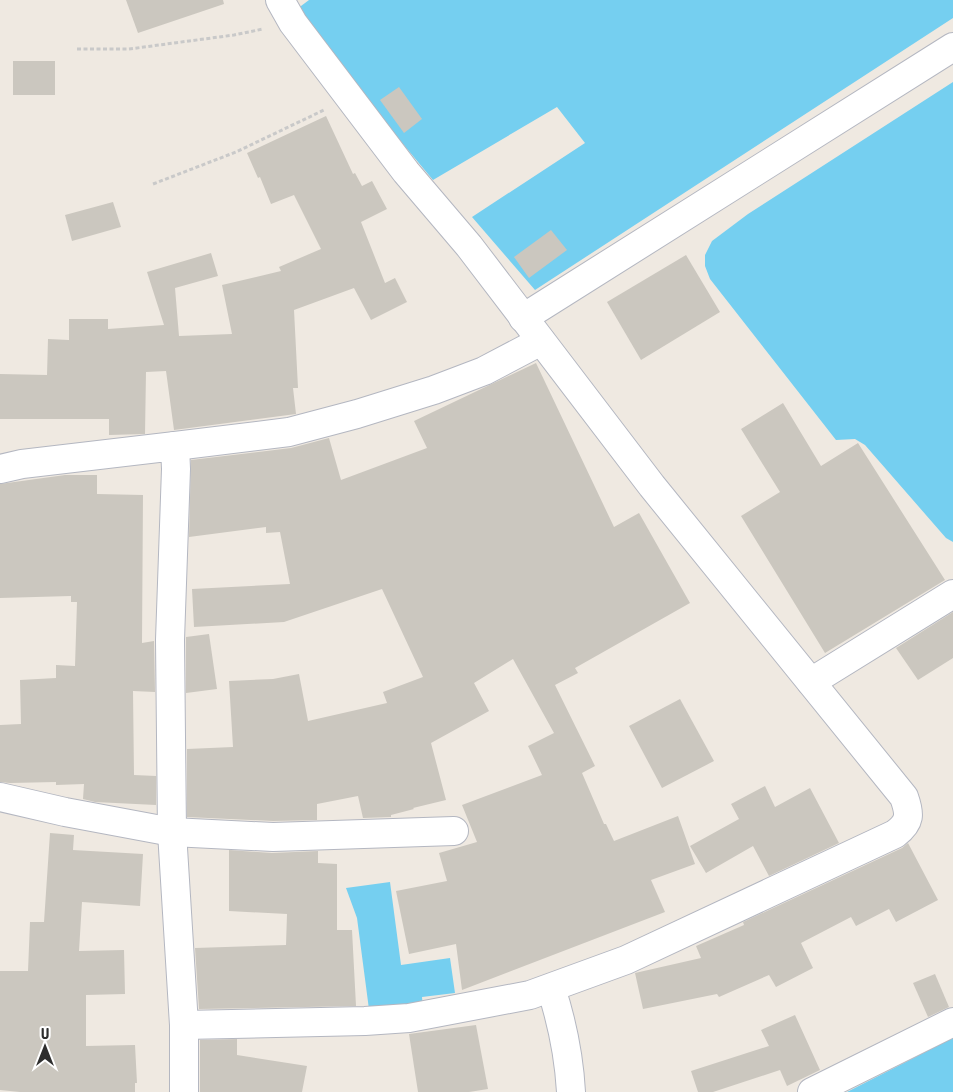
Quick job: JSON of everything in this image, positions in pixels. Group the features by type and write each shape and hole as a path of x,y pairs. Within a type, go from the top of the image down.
{"street":[{"path":"184,1026 409,1018 530,995 626,960 896,834 908,820 908,809 904,797 652,486 469,246 406,172 286,11"},
{"path":"523,318 953,47"},
{"path":"0,469 22,464 289,432 357,414 434,390 484,371 541,341"},
{"path":"175,446 176,469 170,640 172,832 184,1026 184,1092"},
{"path":"811,682 953,594"},
{"path":"0,797 65,812 172,832 273,837 454,831"},
{"path":"551,988 561,1017 570,1067 571,1092"},
{"path":"812,1092 953,1022"}],"path":[{"path":"76,49 129,48 234,35 286,11"},
{"path":"153,184 236,152 349,98"}],"water":[{"path":"309,0 953,0 953,18 535,290 472,217 585,143 557,107 433,180 293,12"},
{"path":"953,82 953,542 946,538 865,445 855,439 836,440 710,279 705,266 705,255 712,241 748,214"},
{"path":"390,882 401,965 450,958 455,993 422,997 423,1009 370,1017 357,918 346,888"},
{"path":"953,1038 953,1092 847,1092"}],"building":[{"path":"126,0 223,0 224,4 138,33"},
{"path":"13,61 55,61 55,95 13,95"},
{"path":"399,87 422,119 404,133 380,100"},
{"path":"326,116 353,174 355,173 362,186 372,181 387,209 361,222 385,283 395,278 407,302 371,320 354,288 294,310 298,388 293,388 296,414 174,430 166,371 146,372 145,434 109,435 109,419 0,419 0,374 47,375 48,339 69,340 69,319 108,319 108,329 164,325 147,272 211,253 218,276 175,288 179,336 232,334 222,285 281,271 279,267 321,249 294,195 271,204 260,177 258,178 247,153"},
{"path":"113,202 121,227 72,241 65,215"},
{"path":"551,230 567,250 529,278 514,257"},
{"path":"686,255 720,312 641,360 607,302"},
{"path":"536,363 614,527 639,513 690,603 575,668 578,673 555,685 595,766 582,773 604,824 606,824 614,841 678,816 695,864 651,880 665,912 462,990 456,944 409,954 396,891 447,881 439,853 477,842 462,805 542,775 528,746 554,733 513,659 474,683 489,711 431,743 446,800 413,808 391,815 391,817 363,818 358,796 317,804 317,820 273,821 187,817 187,749 233,747 229,681 273,679 299,674 308,721 387,703 383,692 423,677 382,589 284,622 194,627 192,589 290,584 280,532 266,533 266,527 189,537 191,460 291,448 329,438 341,480 427,448 414,421"},
{"path":"783,403 821,466 858,443 945,580 825,653 741,516 780,492 741,429"},
{"path":"65,475 97,475 97,494 143,495 142,643 154,641 155,692 133,691 134,775 156,776 156,805 95,802 83,799 84,784 56,785 56,782 0,782 0,725 21,724 20,680 56,678 56,665 75,666 77,602 71,602 71,596 0,598 0,484"},
{"path":"953,612 953,658 918,680 896,648"},
{"path":"209,634 217,689 186,693 186,637"},
{"path":"680,699 714,761 662,788 629,726"},
{"path":"765,786 775,807 810,788 839,843 769,876 753,846 706,873 690,846 739,819 731,804"},
{"path":"50,833 74,835 73,850 143,854 140,906 82,902 79,951 124,950 125,994 86,995 86,1046 135,1045 137,1083 135,1083 135,1092 20,1092 0,1090 0,971 28,971 30,922 44,922"},
{"path":"908,843 938,900 896,922 889,909 856,926 851,917 801,943 813,968 776,987 769,975 719,997 717,994 643,1009 635,973 701,958 696,946 744,925 743,922 902,848"},
{"path":"229,850 272,853 318,851 318,863 337,864 337,930 352,930 356,1006 199,1009 195,948 286,945 287,914 229,911"},
{"path":"935,974 949,1007 928,1017 913,983"},
{"path":"795,1015 820,1070 787,1086 780,1070 713,1092 698,1092 691,1071 769,1046 761,1030"},
{"path":"476,1025 488,1089 469,1092 418,1092 409,1034"},
{"path":"237,1039 237,1055 307,1066 302,1092 200,1092 200,1040"}]}
